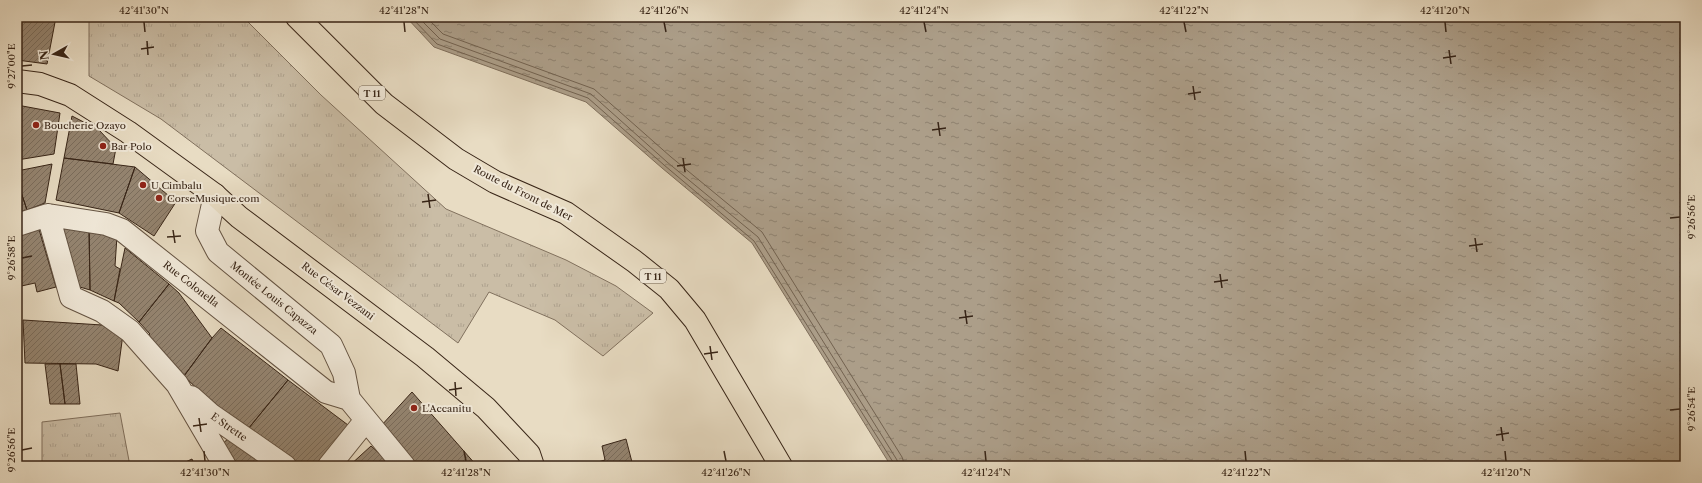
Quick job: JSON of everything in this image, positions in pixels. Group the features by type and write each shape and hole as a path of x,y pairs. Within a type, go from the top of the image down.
{"main road":[{"name":"Route du Front de Mer","path":"297,17 384,104 456,159 495,182 566,213 634,261 669,289 694,320 781,466"},
{"name":"Rue César Vezzani","path":"17,81 40,84 70,96 128,132 215,195 239,217 425,357 486,408 529,454 534,466"}],"lane":[{"name":"Montée Louis Capazza","path":"215,195 207,231 218,252 331,345 344,373 349,399"},
{"name":"Rue Colonella","path":"17,225 48,215 106,224 122,230 326,392 349,399"},
{"path":"48,215 71,297 102,311 130,331 177,384 225,466"},
{"name":"E Strette","path":"177,384 210,414 285,466"},
{"path":"349,399 404,466"},
{"path":"329,466 366,420"}],"green space":[{"path":"89,17 243,17 321,95 446,209 566,260 616,286 653,313 603,356 555,320 489,292 458,343 161,119 89,76"},
{"path":"120,413 130,466 34,466 42,464 42,422"}],"water":[{"path":"406,17 1685,17 1685,466 891,466 752,243 586,102 434,47"}],"building":[{"path":"17,17 56,17 47,64 17,60"},
{"path":"17,105 60,113 54,154 17,160"},
{"path":"72,116 99,130 116,148 113,164 64,158"},
{"path":"64,158 135,167 119,213 56,200"},
{"path":"52,164 45,203 27,210 17,180 17,171"},
{"name":"U Cimbalu","path":"135,167 176,202 154,236 119,213"},
{"path":"17,180 27,210 17,213"},
{"path":"57,223 89,226 90,290 73,285"},
{"path":"38,226 56,287 37,292 35,283 17,287 17,234"},
{"path":"89,226 117,236 115,266 120,269 114,301 90,290"},
{"path":"125,248 169,284 139,322 119,303 114,301"},
{"path":"169,284 179,293 212,338 184,376 146,337 150,334 139,322"},
{"path":"23,320 102,325 123,334 118,371 96,364 25,363"},
{"path":"221,328 288,380 244,434 184,376"},
{"path":"45,364 60,364 65,404 50,404"},
{"path":"60,364 76,364 80,404 65,404"},
{"path":"288,380 352,428 324,466 295,466 248,429"},
{"path":"412,392 477,466 413,466 380,427"},
{"path":"230,437 269,466 231,466 220,446"},
{"path":"626,439 633,466 587,466 605,460 602,446"},
{"path":"371,446 390,463 388,466 349,466"},
{"path":"192,459 195,466 177,466"}],"place":[{"name":"Boucherie Ozayo","path":"36,125"},
{"name":"Bar Polo","path":"103,146"},
{"name":"U Cimbalu","path":"143,185"},
{"name":"CorseMusique.com","path":"159,198"},
{"name":"L'Accanitu","path":"414,408"}]}
